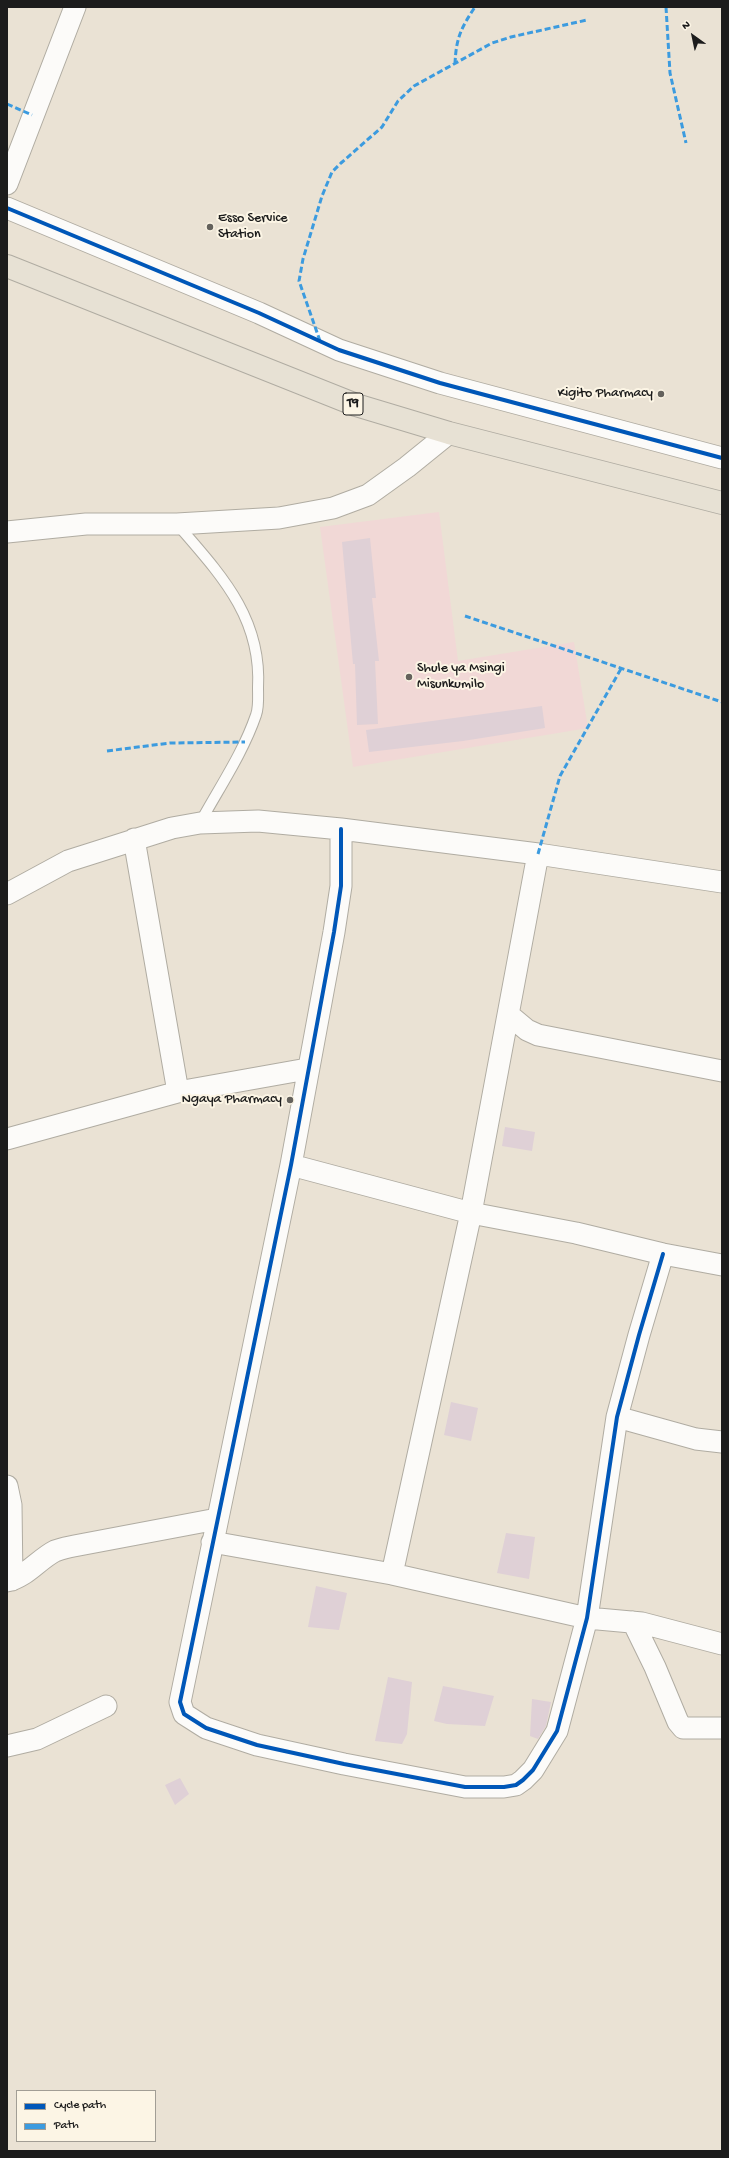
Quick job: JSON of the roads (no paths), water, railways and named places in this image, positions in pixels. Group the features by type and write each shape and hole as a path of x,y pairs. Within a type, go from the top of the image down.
{"highway":[{"name":"T9","path":"7,266 356,405 449,433 722,503"}],"street":[{"path":"7,184 75,7"},
{"path":"7,208 252,310 339,350 440,383 722,458"},
{"path":"7,532 86,524 177,524 279,518 333,508 368,495 407,467 449,433"},
{"path":"7,894 68,862 134,839 172,828 200,823 258,821 341,829 538,854 722,882"},
{"path":"341,829 341,886 291,1165 180,1702 184,1714 206,1728 257,1745 344,1764 465,1787 516,1785 533,1770 557,1731 587,1618 618,1417 639,1335 664,1254"},
{"path":"134,839 178,1092"},
{"path":"392,1574 471,1213 538,854"},
{"path":"509,1015 527,1030 538,1035 722,1071"},
{"path":"502,1051 538,1035"},
{"path":"7,1139 178,1092 307,1069"},
{"path":"291,1165 471,1213 576,1233 664,1254 722,1265"},
{"path":"618,1417 696,1439 722,1442"},
{"path":"7,1486 11,1505 9,1580"},
{"path":"9,1580 55,1551 74,1546 217,1519"},
{"path":"212,1542 392,1574 587,1618 633,1622 722,1644"},
{"path":"633,1622 655,1667 678,1722 683,1728 722,1728"},
{"path":"7,1746 37,1739 106,1706"}],"lane":[{"path":"177,524 223,578 239,603 253,638 259,672 257,714 245,742 200,823"}],"place":[{"name":"Esso Service Station","path":"210,227"},
{"name":"Kigito Pharmacy","path":"661,394"},
{"name":"Shule ya Msingi Misunkumilo","path":"409,677"},
{"name":"Ngaya Pharmacy","path":"290,1100"}]}
